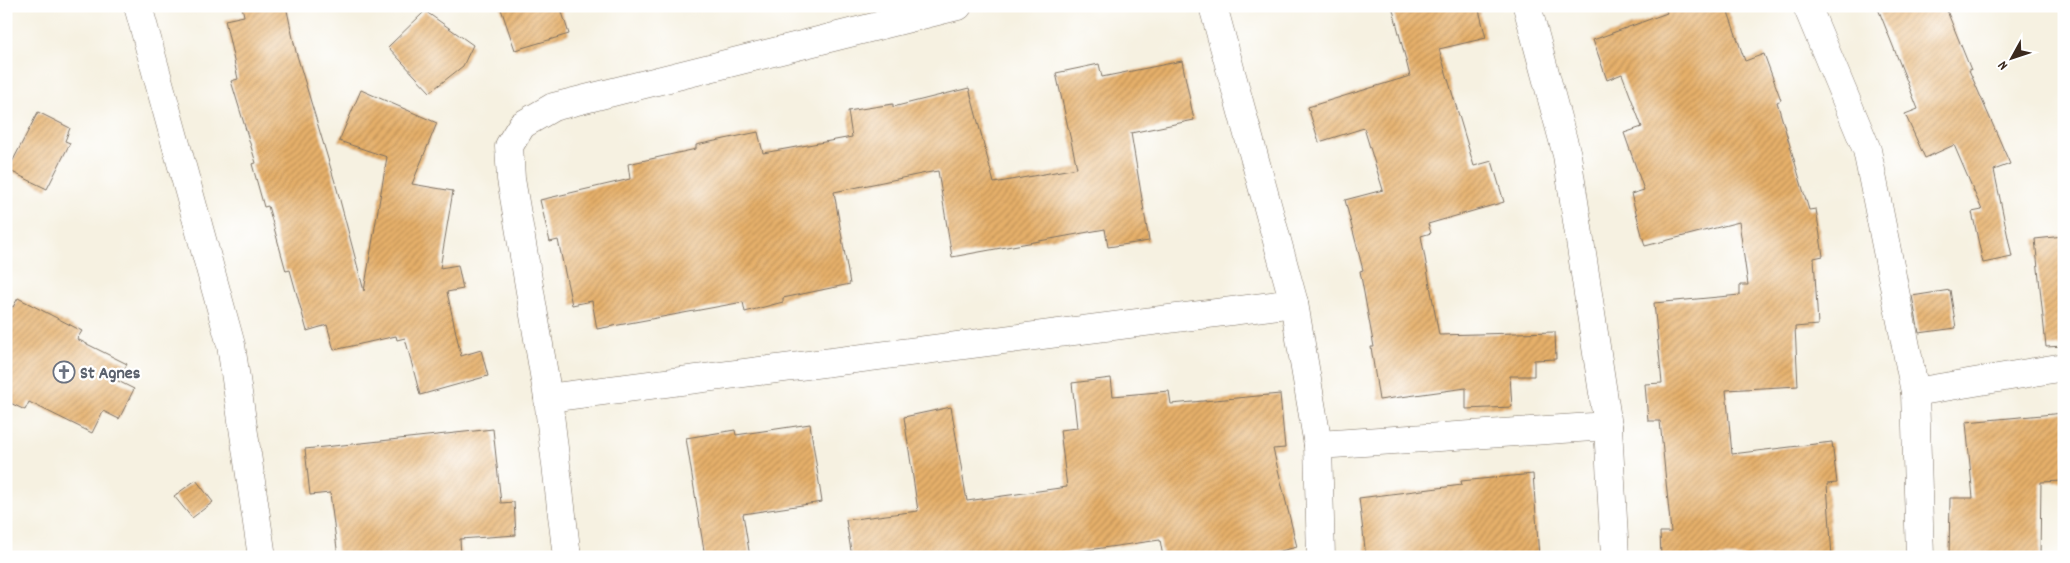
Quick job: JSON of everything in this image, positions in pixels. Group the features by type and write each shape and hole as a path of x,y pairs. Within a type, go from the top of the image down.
{"street":[{"path":"138,6 231,345 262,557"},
{"path":"567,557 548,398 511,179 509,146 522,125 553,107 958,6"},
{"path":"1213,6 1294,303 1318,445 1321,557"},
{"path":"1527,6 1567,155 1608,426 1615,557"},
{"path":"1807,6 1867,150 1916,392 1920,557"},
{"path":"548,398 1294,303"},
{"path":"1916,392 2064,367"},
{"path":"1318,445 1608,426"}],"building":[{"path":"242,6 286,6 296,52 337,189 364,291 387,157 339,141 361,90 437,123 412,184 453,191 440,268 458,265 463,289 447,292 461,356 481,350 488,376 420,395 405,338 397,340 396,336 334,350 327,325 307,331 290,270 286,271 268,206 264,207 252,164 256,163 231,81 238,79 225,20 244,16"},
{"path":"500,6 560,6 569,34 515,50"},
{"path":"1392,6 1478,6 1486,38 1439,49 1474,166 1492,161 1504,202 1428,224 1431,233 1421,236 1439,335 1555,332 1556,359 1534,360 1534,376 1510,376 1512,407 1466,409 1466,388 1379,400 1371,347 1374,347 1360,271 1363,270 1345,200 1383,190 1364,128 1319,142 1308,107 1410,76"},
{"path":"1664,6 1726,6 1745,61 1764,54 1781,100 1777,102 1809,210 1816,209 1823,256 1814,258 1818,325 1795,327 1798,386 1726,390 1732,454 1832,442 1837,483 1827,484 1832,557 1661,557 1660,532 1671,532 1660,421 1648,421 1645,384 1662,383 1654,303 1740,295 1740,285 1748,285 1739,222 1645,246 1631,194 1644,190 1624,133 1642,127 1622,74 1607,80 1593,40 1667,13"},
{"path":"1877,6 1945,6 1971,70 1969,70 2010,164 1994,170 2012,257 1983,263 1972,212 1982,210 1954,145 1925,158 1905,114 1918,109"},
{"path":"425,11 473,45 463,66 430,92 388,47"},
{"path":"1182,61 1194,120 1131,133 1149,241 1108,247 1105,229 952,257 938,171 834,192 850,284 783,298 783,302 745,312 743,302 597,329 592,301 572,305 558,240 550,242 540,200 630,179 628,164 696,149 696,145 758,132 763,153 852,137 848,111 893,104 893,107 969,88 994,183 1077,168 1056,73 1099,64 1102,77"},
{"path":"38,112 70,128 65,141 70,143 47,189 8,170"},
{"path":"2064,236 2064,346 2046,347 2035,239"},
{"path":"1950,290 1956,328 1919,333 1912,296"},
{"name":"St Agnes","path":"18,298 82,331 77,339 127,364 118,381 134,389 119,419 103,411 92,433 29,402 25,410 6,401 6,303 13,307"},
{"path":"1111,378 1113,396 1169,391 1171,404 1280,394 1285,448 1273,449 1297,547 1256,557 1163,557 1160,540 1037,557 852,557 846,520 918,511 904,417 951,407 967,501 1067,487 1060,430 1077,428 1072,383"},
{"path":"2064,413 2064,481 2041,482 2040,557 1949,557 1950,498 1973,498 1966,422"},
{"path":"810,424 822,502 743,514 750,557 705,557 686,438 735,430 736,435"},
{"path":"493,429 501,503 514,502 516,535 460,539 461,557 338,557 330,493 310,495 305,449"},
{"path":"1533,474 1539,557 1366,557 1359,498 1462,485 1461,481"},
{"path":"196,480 213,502 192,518 174,496"}],"place":[{"name":"St Agnes","path":"64,372"}]}
